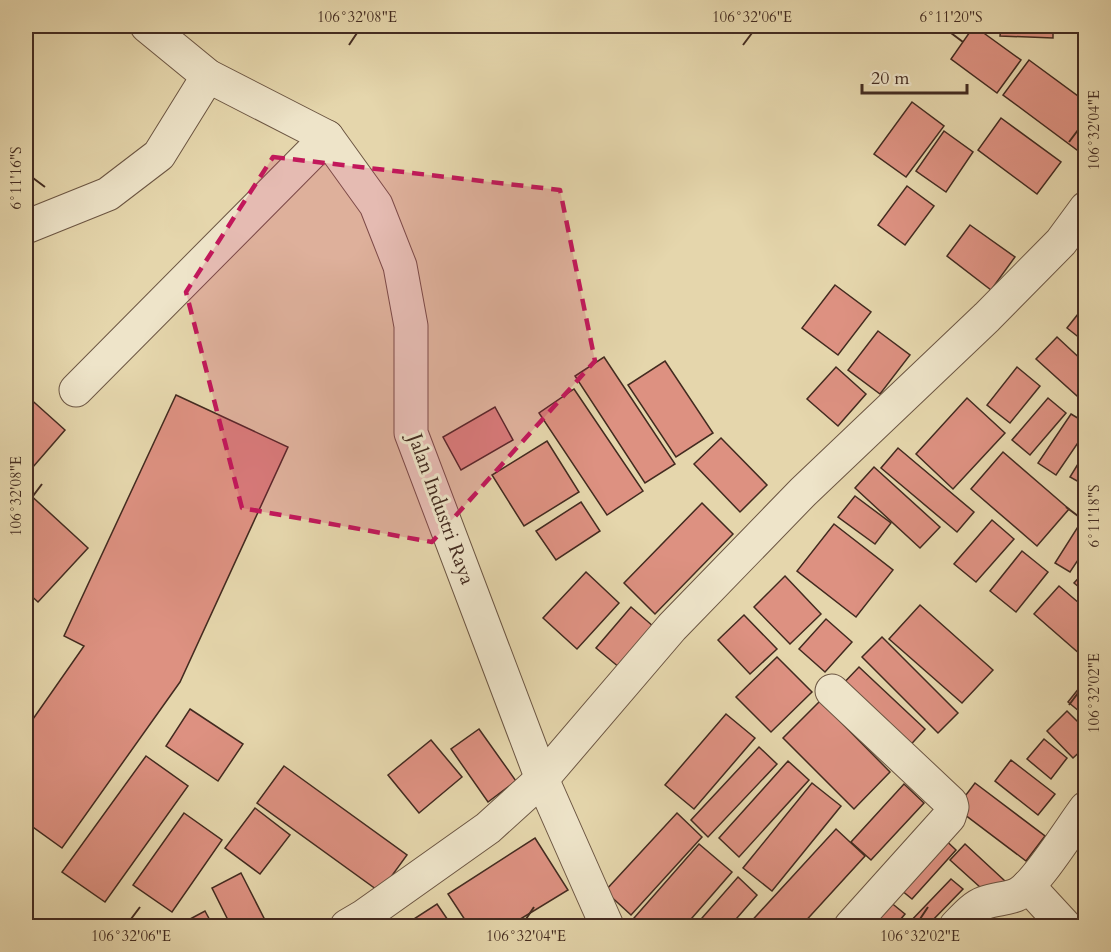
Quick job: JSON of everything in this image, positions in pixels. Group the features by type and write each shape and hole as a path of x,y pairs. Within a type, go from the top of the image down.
{"street":[{"name":"Jalan Industri Raya","path":"147,26 208,76 327,137 376,205 400,266 411,326 411,433 542,779 607,927"},
{"path":"26,227 108,194 159,155 208,76"},
{"path":"76,390 327,137"},
{"path":"347,927 488,828 542,779 672,627 803,492 995,309 1061,242 1086,208"},
{"path":"831,691 951,803 952,807 949,818 851,927"},
{"path":"956,927 972,910 984,903 1017,895 1028,886 1086,807"},
{"path":"1028,886 1065,927"}],"highlighted area":[{"path":"273,157 560,190 595,361 432,542 242,508 186,292"}],"building":[{"path":"974,26 1021,60 997,93 951,59"},
{"path":"1001,26 1053,26 1053,38 1000,36"},
{"path":"1029,60 1086,102 1086,147 1081,153 1003,95"},
{"path":"912,102 944,126 906,177 874,154"},
{"path":"1001,118 1061,162 1037,194 978,150"},
{"path":"944,131 973,152 946,192 916,171"},
{"path":"907,186 934,206 905,245 878,225"},
{"path":"970,225 1015,257 991,290 947,256"},
{"path":"835,285 871,312 838,355 802,328"},
{"path":"1086,304 1086,343 1067,328"},
{"path":"878,331 910,355 880,394 848,370"},
{"path":"1057,337 1086,364 1086,404 1036,359"},
{"path":"604,357 675,464 645,483 575,376"},
{"path":"665,361 713,433 676,457 628,385"},
{"path":"836,367 866,394 838,426 807,399"},
{"path":"1017,367 1040,386 1010,423 987,405"},
{"path":"574,389 643,491 607,515 539,413"},
{"path":"26,395 65,430 26,475"},
{"path":"176,395 288,447 180,682 62,848 26,822 26,729 84,646 64,636"},
{"path":"967,398 1005,433 953,489 916,454"},
{"path":"1048,398 1066,413 1030,455 1012,440"},
{"path":"495,407 513,440 461,470 443,437"},
{"path":"1071,414 1086,423 1086,431 1056,475 1038,463"},
{"path":"721,438 767,485 740,512 694,464"},
{"path":"547,441 579,492 524,526 492,475"},
{"path":"898,448 974,512 957,532 881,468"},
{"path":"1086,451 1086,486 1070,477"},
{"path":"1003,452 1069,509 1037,546 971,489"},
{"path":"874,467 940,527 920,548 855,488"},
{"path":"26,491 88,548 38,602 26,591"},
{"path":"855,496 891,523 875,544 838,517"},
{"path":"581,502 600,531 556,560 536,531"},
{"path":"702,503 733,534 655,614 624,583"},
{"path":"1086,514 1086,548 1070,572 1055,563"},
{"path":"992,520 1014,539 976,582 954,564"},
{"path":"834,524 893,570 856,617 797,571"},
{"path":"1022,551 1048,572 1016,612 990,591"},
{"path":"1086,570 1086,593 1074,583"},
{"path":"586,572 619,603 577,649 543,618"},
{"path":"785,576 821,614 790,644 754,607"},
{"path":"1059,586 1086,609 1086,650 1081,655 1034,614"},
{"path":"920,605 993,670 962,703 889,639"},
{"path":"631,607 654,627 620,668 596,648"},
{"path":"744,615 777,649 750,674 718,640"},
{"path":"826,619 852,642 825,672 799,649"},
{"path":"882,637 958,713 938,733 862,657"},
{"path":"777,657 812,692 771,732 736,697"},
{"path":"859,667 925,729 905,751 839,688"},
{"path":"1084,682 1086,683 1086,717 1068,702"},
{"path":"820,701 890,772 854,809 783,738"},
{"path":"190,709 243,744 218,781 166,746"},
{"path":"1067,711 1086,730 1086,746 1073,758 1047,731"},
{"path":"726,714 755,738 694,809 665,785"},
{"path":"479,729 516,781 488,802 451,749"},
{"path":"1044,739 1067,758 1051,779 1027,759"},
{"path":"431,740 462,777 419,813 388,775"},
{"path":"759,747 777,764 708,837 691,820"},
{"path":"146,756 188,786 105,902 62,872"},
{"path":"1011,760 1055,794 1038,815 995,781"},
{"path":"788,761 809,780 739,857 719,838"},
{"path":"284,766 407,855 380,892 257,803"},
{"path":"812,783 841,806 772,891 743,868"},
{"path":"975,783 1045,836 1026,861 956,808"},
{"path":"904,784 924,803 871,860 851,842"},
{"path":"255,808 290,835 260,874 225,848"},
{"path":"184,813 222,840 172,912 133,885"},
{"path":"677,813 702,837 631,915 605,891"},
{"path":"836,829 865,856 801,926 747,926"},
{"path":"939,834 956,850 912,899 895,885"},
{"path":"535,838 568,890 509,926 469,926 448,894"},
{"path":"699,844 732,872 685,926 627,926"},
{"path":"965,844 1005,881 991,897 950,860"},
{"path":"241,873 268,926 231,926 212,888"},
{"path":"738,877 757,895 730,926 695,926"},
{"path":"951,879 963,889 927,926 906,926"},
{"path":"884,897 905,914 895,926 860,926"},
{"path":"437,904 452,926 403,926"},
{"path":"205,911 213,926 177,926"}]}
